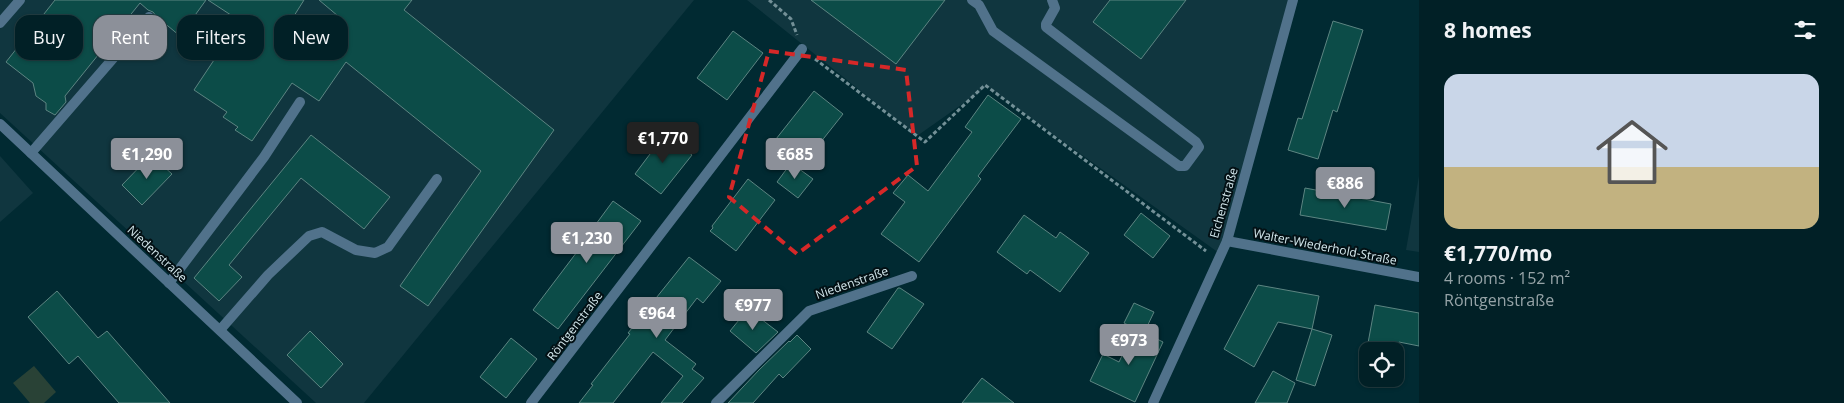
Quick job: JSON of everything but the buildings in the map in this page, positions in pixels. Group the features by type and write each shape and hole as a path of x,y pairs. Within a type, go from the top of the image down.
{"street":[{"path":"0,23 20,0"},
{"path":"972,0 979,5 993,31 1179,166 1185,166 1199,147 1196,142 1046,27 1056,8 1052,0"},
{"name":"Eichenstraße","path":"1153,403 1227,241 1293,0"},
{"name":"Röntgenstraße","path":"531,403 802,49"},
{"path":"31,154 112,60"},
{"path":"169,283 264,157 300,102"},
{"name":"Niedenstraße","path":"0,124 297,403"},
{"path":"220,330 268,275 309,236 322,232 356,250 375,253 388,247 437,179"},
{"name":"Walter-Wiederhold-Straße","path":"1227,241 1419,277"},
{"name":"Niedenstraße","path":"716,403 809,311 912,276"}],"path":[{"path":"769,0 791,19 802,49 925,142 985,85 1206,251"}],"highlighted area":[{"path":"769,51 906,70 917,166 797,254 729,197"}],"shaded area":[{"path":"0,0 694,0 364,403 316,403 0,113"},
{"path":"747,0 1298,0 1219,253 988,86 917,136"},
{"path":"0,156 33,193 0,222"},
{"path":"1419,176 1419,252 1406,250"}],"green space":[{"path":"34,366 56,392 44,403 30,403 13,383"}]}
